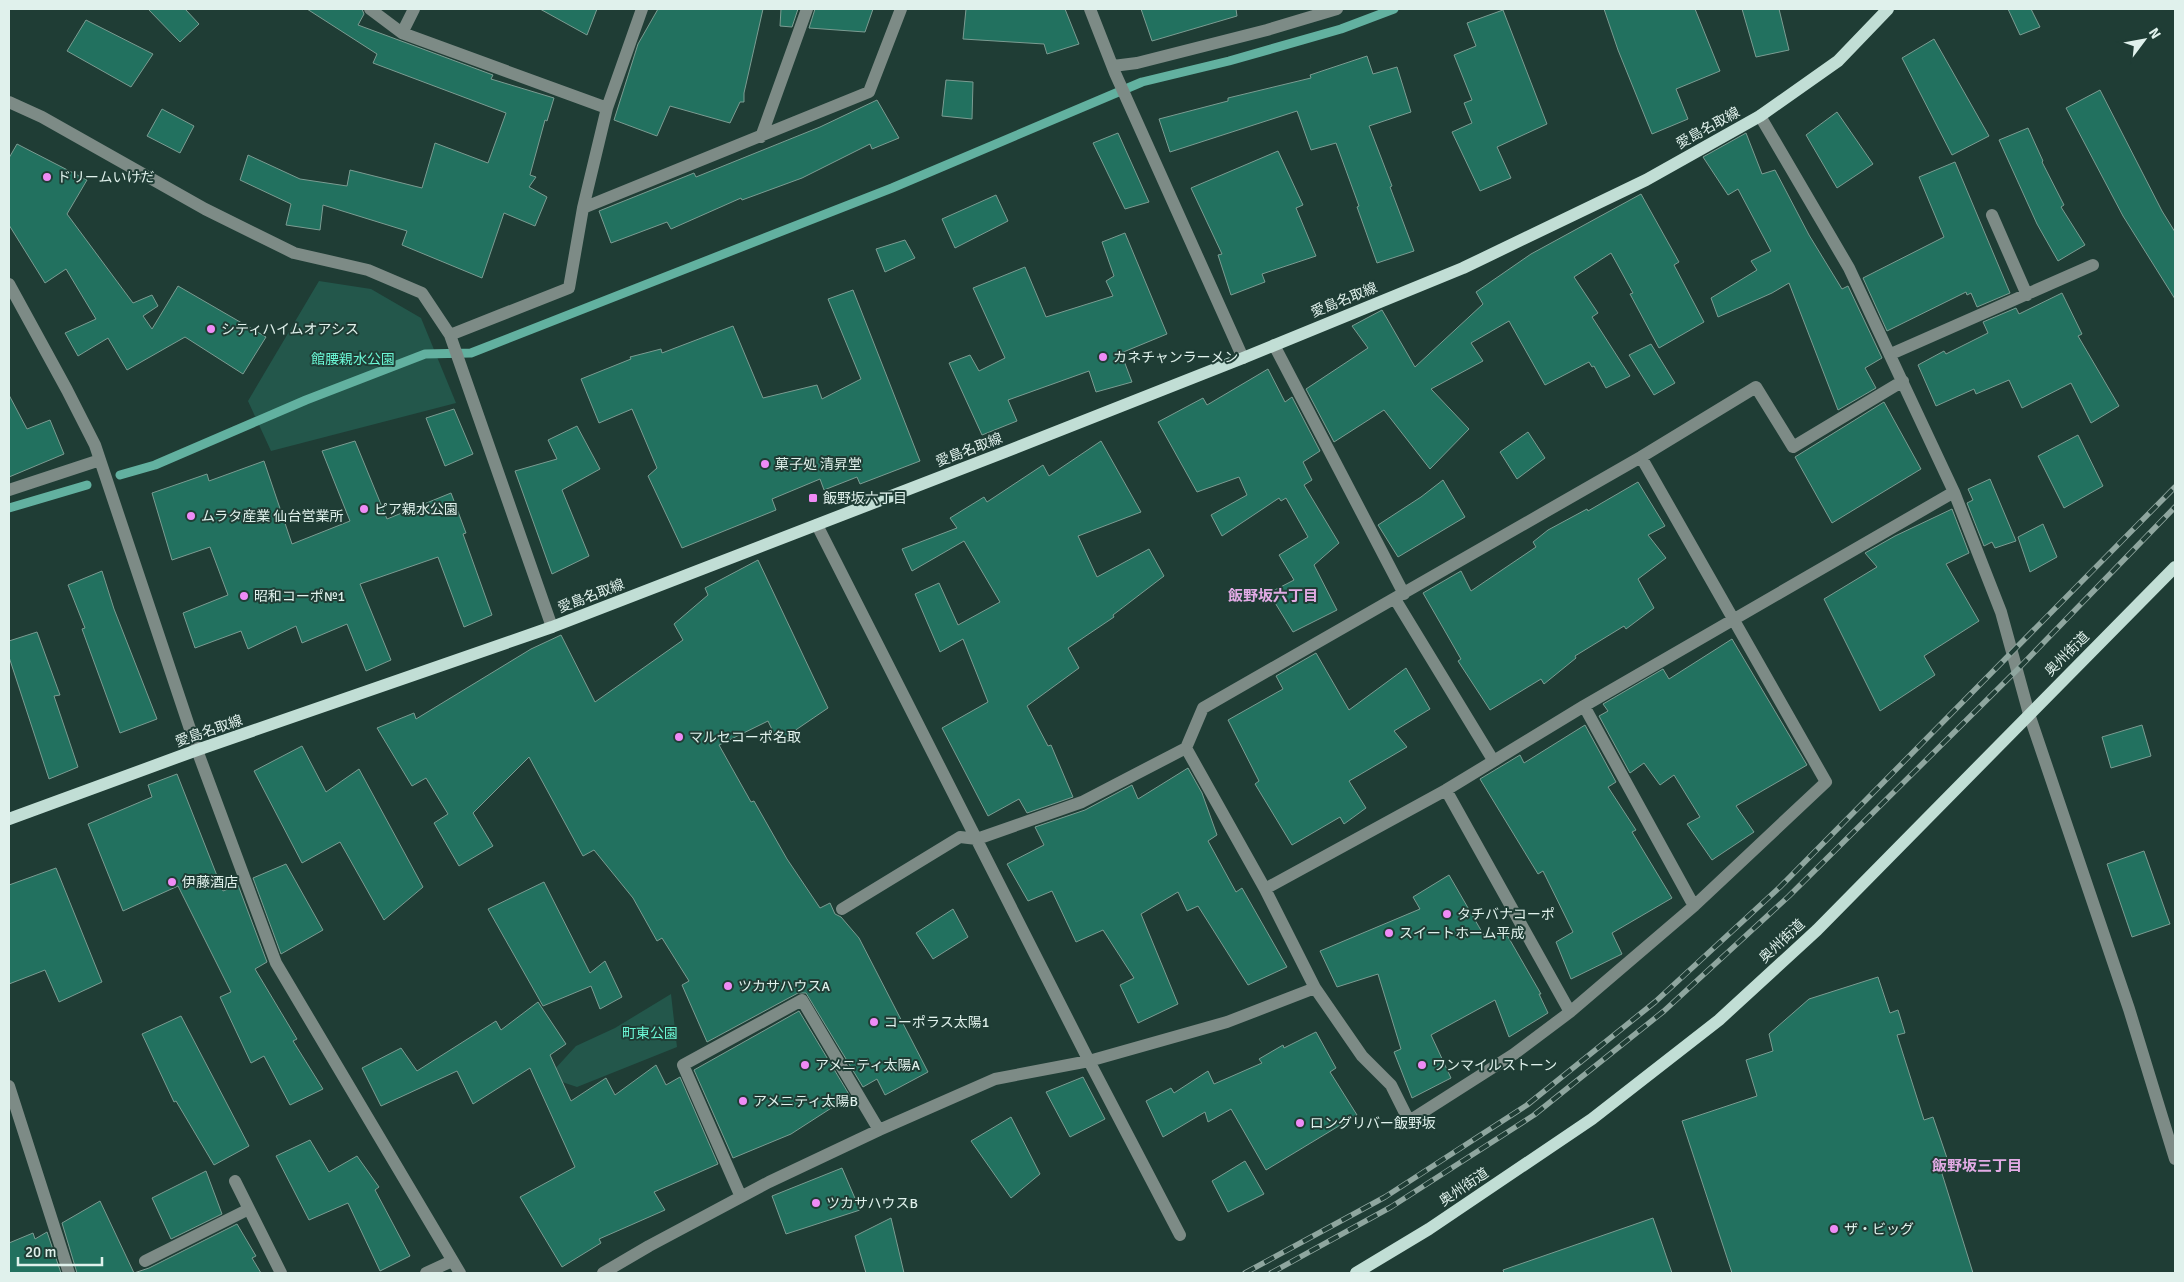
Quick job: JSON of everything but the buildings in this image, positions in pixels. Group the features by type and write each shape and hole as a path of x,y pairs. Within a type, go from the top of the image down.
{"main road":[{"name":"愛島名取線","path":"9,819 197,750 552,627 1243,358 1463,268 1646,180 1760,116 1838,61 1888,9"},
{"name":"奥州街道","path":"1356,1273 1429,1229 1592,1119 1719,1020 1817,930 2175,567"}],"street":[{"path":"370,9 402,32 607,108"},
{"path":"402,32 414,9"},
{"path":"450,335 569,288 583,208 607,108 642,9"},
{"path":"761,137 807,9"},
{"path":"583,208 869,92 901,9"},
{"path":"1090,9 1114,69 1243,358"},
{"path":"1114,69 1267,30 1336,9"},
{"path":"9,102 42,117 205,209 294,253 368,270 422,293 450,335 552,627"},
{"path":"1760,116 1849,268 1904,380 1954,492 2001,612 2029,714 2129,1008 2175,1159"},
{"path":"1992,215 2027,295"},
{"path":"1891,354 2027,295 2092,264"},
{"path":"9,284 95,445 197,750 276,963 460,1273"},
{"path":"1274,345 1399,596 1493,760"},
{"path":"860,898 842,909 960,837 977,838 1082,802 1186,748 1203,708 1642,457 1756,387 1793,447 1904,380"},
{"path":"1186,748 1265,890 1315,988 1362,1056 1391,1085 1409,1121 1514,1054 1570,1012 1694,906 1826,782 1642,457"},
{"path":"9,490 100,460"},
{"path":"1265,890 1446,790 1584,706 1954,492"},
{"path":"817,524 1089,1061 1180,1235"},
{"path":"1584,706 1694,906"},
{"path":"1446,790 1570,1012"},
{"path":"604,1273 649,1246 741,1197 879,1130 995,1079 1089,1061 1228,1022 1315,988"},
{"path":"741,1197 683,1065 802,1000 879,1130"},
{"path":"9,1086 68,1273"},
{"path":"235,1181 281,1273"},
{"path":"146,1261 249,1209"},
{"path":"426,1273 452,1261"}],"green space":[{"name":"館腰親水公園","path":"319,281 371,289 421,318 456,403 271,451 248,401"},
{"name":"町東公園","path":"671,994 677,1047 577,1087 556,1080 554,1070 576,1046 615,1028"}],"waterway":[{"path":"120,475 155,465 306,400 425,354 471,353 892,188 1142,82 1229,61 1341,29 1394,9"},
{"path":"9,508 87,485"}],"railway":[{"path":"1245,1273 1385,1197 1527,1105 1655,1002 1780,887 2175,487"},
{"path":"1271,1273 1391,1207 1534,1115 1664,1011 1789,896 2018,669 2175,507"}],"place":[{"name":"ドリームいけだ","path":"47,177"},
{"name":"シティハイムオアシス","path":"211,329"},
{"name":"カネチャンラーメン","path":"1103,357"},
{"name":"菓子処 清昇堂","path":"765,464"},
{"name":"飯野坂六丁目","path":"813,498"},
{"name":"ピア親水公園","path":"364,509"},
{"name":"ムラタ産業 仙台営業所","path":"191,516"},
{"name":"昭和コーポ№1","path":"244,596"},
{"name":"マルセコーポ名取","path":"679,737"},
{"name":"伊藤酒店","path":"172,882"},
{"name":"タチバナコーポ","path":"1447,914"},
{"name":"スイートホーム平成","path":"1389,933"},
{"name":"ツカサハウスA","path":"728,986"},
{"name":"コーポラス太陽1","path":"874,1022"},
{"name":"アメニティ太陽A","path":"805,1065"},
{"name":"ワンマイルストーン","path":"1422,1065"},
{"name":"アメニティ太陽B","path":"743,1101"},
{"name":"ロングリバー飯野坂","path":"1300,1123"},
{"name":"ツカサハウスB","path":"816,1203"},
{"name":"ザ・ビッグ","path":"1834,1229"}],"district":[{"name":"飯野坂六丁目","path":"1273,596"},
{"name":"飯野坂三丁目","path":"1977,1166"}]}
